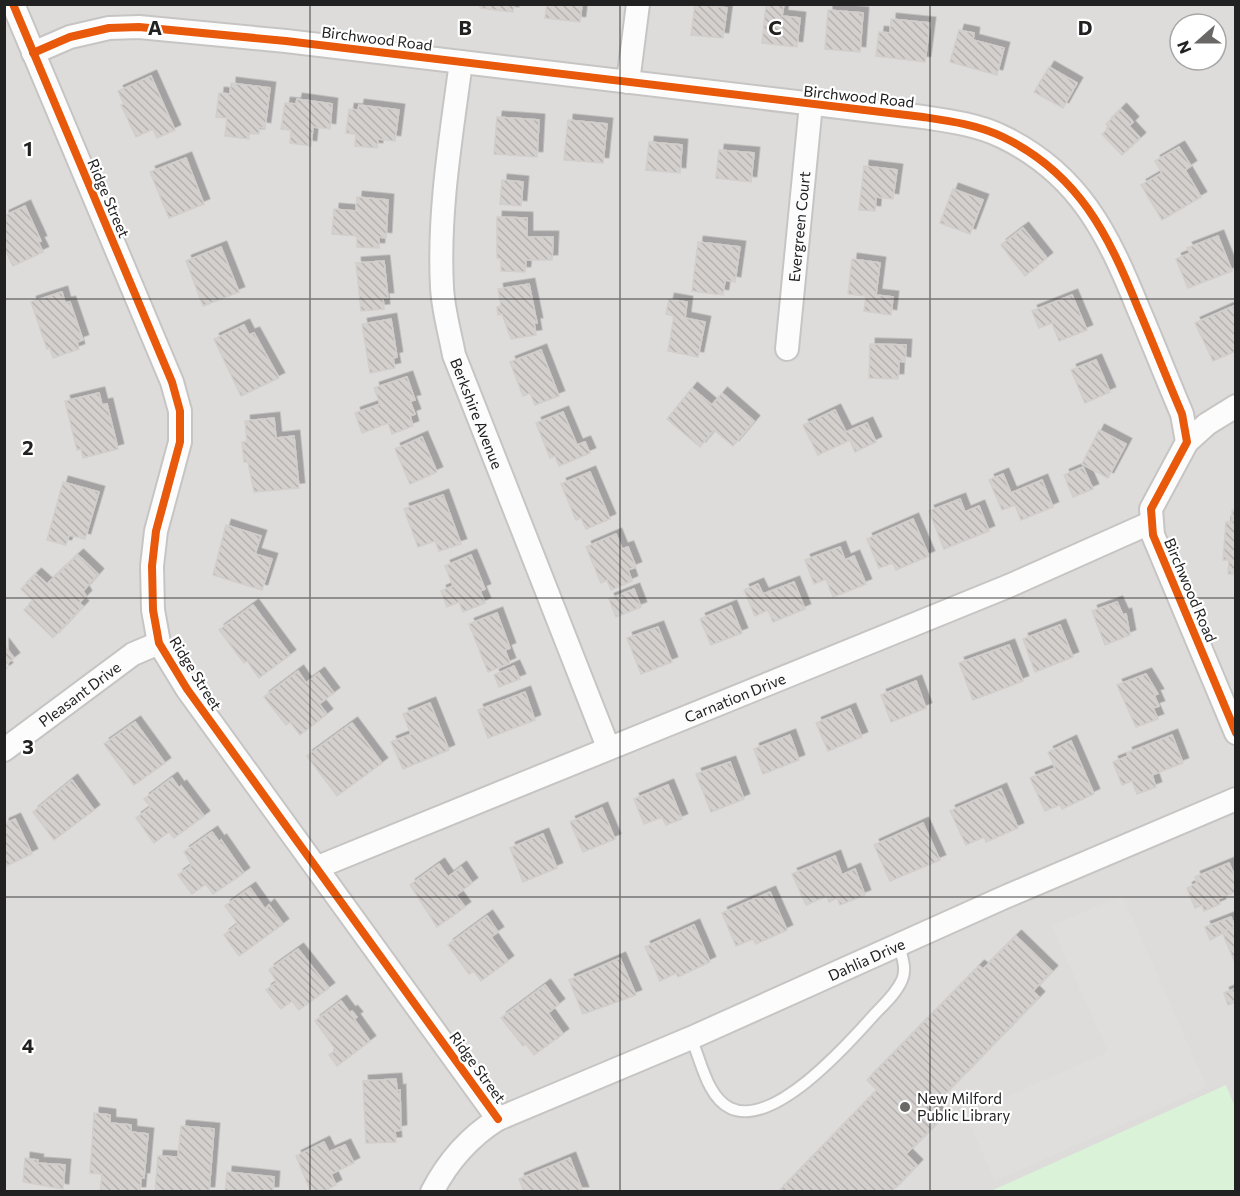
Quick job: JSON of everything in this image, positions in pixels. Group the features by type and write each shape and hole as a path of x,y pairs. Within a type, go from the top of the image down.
{"street":[{"name":"Ridge Street","path":"14,4 171,382 180,411 180,442 156,531 152,566 153,610 159,643 187,689 318,867 498,1119 481,1130 458,1152 432,1191"},
{"path":"628,82 638,4"},
{"name":"Birchwood Road","path":"33,53 70,37 109,28 139,27 286,41 811,104 960,123 1002,136 1042,160 1074,189 1091,211 1116,253 1182,414 1187,442 1151,509 1150,523 1153,535 1227,687 1236,733"},
{"name":"Berkshire Avenue","path":"461,62 444,185 441,239 442,290 454,356 608,747"},
{"name":"Evergreen Court","path":"787,349 811,104"},
{"path":"1187,442 1207,423 1236,406"},
{"name":"Carnation Drive","path":"318,867 608,747 1011,585 1150,523"},
{"name":"Pleasant Drive","path":"4,750 133,654 159,643"},
{"name":"Dahlia Drive","path":"498,1119 691,1038 1005,897 1236,800"}],"lane":[{"path":"691,1038 711,1090 721,1102 731,1109 760,1108 802,1086 860,1031 896,990 905,969 899,945"}],"shaded area":[{"path":"5,5 1235,5 1235,1191 5,1191"},
{"path":"1122,895 1207,1087 995,1181 966,1115 1108,1052 1052,926"}],"green space":[{"path":"1226,1085 1235,1107 1235,1191 991,1191"}],"building":[{"path":"480,4 514,4 513,12 480,8"},
{"path":"547,4 582,4 580,22 545,18"},
{"path":"695,4 727,8 723,38 691,35"},
{"path":"766,4 784,4 782,16 800,18 797,47 762,43"},
{"path":"828,10 863,13 860,52 825,49"},
{"path":"891,19 930,23 925,62 876,56 879,32 890,33"},
{"path":"959,30 974,33 973,40 1004,48 997,75 950,62"},
{"path":"1049,67 1077,83 1063,108 1034,92"},
{"path":"151,76 175,130 157,138 153,129 136,137 121,105 124,104 118,91"},
{"path":"231,83 270,88 265,128 259,127 259,134 249,133 249,139 225,136 227,118 216,117 219,93 230,94"},
{"path":"297,99 332,104 330,129 313,127 311,146 290,143 291,130 281,129 285,103 296,104"},
{"path":"359,105 399,110 395,141 378,139 377,148 355,146 356,134 346,133 349,109 358,110"},
{"path":"1121,109 1133,122 1129,126 1140,138 1122,155 1102,134 1109,128 1106,124"},
{"path":"497,117 539,120 537,157 494,154"},
{"path":"568,120 607,124 603,163 564,160"},
{"path":"649,142 682,145 680,173 646,170"},
{"path":"1179,147 1191,166 1185,170 1201,197 1162,220 1141,185 1162,173 1155,161"},
{"path":"719,150 754,153 751,182 716,178"},
{"path":"186,158 204,204 169,218 150,172"},
{"path":"864,166 897,170 893,199 876,197 875,211 859,210"},
{"path":"502,180 523,182 521,206 500,204"},
{"path":"953,189 983,200 970,234 940,223"},
{"path":"357,197 388,200 386,238 379,237 379,248 357,247 357,236 332,234 334,209 356,211"},
{"path":"25,206 41,241 38,242 43,252 13,266 4,248 4,216"},
{"path":"497,217 527,218 527,237 553,237 552,260 526,260 525,272 501,271 501,259 497,258"},
{"path":"1023,228 1047,258 1025,276 1001,245"},
{"path":"1218,236 1232,271 1188,288 1176,259 1190,253 1187,248"},
{"path":"698,242 740,247 735,282 725,280 723,295 692,291"},
{"path":"221,247 239,292 203,306 186,261"},
{"path":"852,259 880,263 876,295 893,297 891,315 864,311 866,296 848,294"},
{"path":"384,261 388,298 383,298 384,309 361,311 356,263"},
{"path":"529,284 537,323 534,323 536,335 511,339 502,314 498,315 497,307 501,306 498,289"},
{"path":"62,292 65,303 70,302 83,340 77,342 79,349 53,358 50,348 47,349 31,302"},
{"path":"1072,295 1087,330 1059,341 1052,323 1039,328 1032,311"},
{"path":"669,299 687,302 685,318 705,322 698,357 668,351 674,316 666,314"},
{"path":"1236,305 1236,351 1213,361 1195,323"},
{"path":"391,319 397,357 393,358 395,368 370,373 362,324"},
{"path":"244,325 249,335 254,333 279,378 241,396 214,339"},
{"path":"870,344 906,345 905,362 899,361 898,379 869,378"},
{"path":"541,350 559,396 535,405 530,393 523,396 510,362"},
{"path":"1096,360 1110,392 1085,403 1071,370"},
{"path":"407,377 415,400 410,401 415,414 410,416 413,426 392,434 388,423 362,433 355,413 380,404 374,388"},
{"path":"692,388 712,405 722,393 754,421 733,446 714,430 700,447 667,419"},
{"path":"99,393 102,405 107,404 118,449 83,458 81,449 77,450 65,401"},
{"path":"835,410 846,432 867,423 876,442 855,452 850,440 818,455 803,425"},
{"path":"563,412 577,445 585,442 590,453 559,466 555,456 550,458 536,423"},
{"path":"274,418 276,438 294,436 299,488 254,492 248,462 244,462 242,442 247,442 245,421"},
{"path":"1099,430 1126,444 1108,478 1082,464"},
{"path":"422,437 437,472 410,484 395,449"},
{"path":"1083,467 1093,489 1073,497 1064,475"},
{"path":"590,472 610,519 586,529 581,518 576,520 561,484"},
{"path":"1003,474 1011,493 1042,480 1053,507 1021,520 1015,505 1002,510 989,480"},
{"path":"63,482 99,492 85,539 69,535 66,545 47,540"},
{"path":"443,495 461,544 439,551 435,541 418,547 404,509"},
{"path":"960,499 965,512 979,506 989,531 944,549 929,511"},
{"path":"1232,510 1236,510 1236,574 1228,574 1229,560 1223,560 1226,522 1232,522"},
{"path":"913,519 929,556 896,570 893,563 879,568 867,539"},
{"path":"226,525 261,536 255,554 272,559 262,590 213,575"},
{"path":"616,534 622,549 628,547 636,567 628,570 632,581 611,590 607,580 601,583 586,547"},
{"path":"840,547 845,560 854,556 866,584 833,597 826,579 814,584 805,560"},
{"path":"78,555 98,574 83,591 86,596 79,603 83,606 53,638 24,610 33,601 21,589 36,574 47,584"},
{"path":"471,555 485,589 480,591 485,603 463,612 459,602 447,607 441,591 453,586 445,566"},
{"path":"794,582 805,609 773,622 768,610 755,616 744,590 758,584 763,594"},
{"path":"634,589 641,607 616,617 609,599"},
{"path":"1117,602 1123,615 1126,614 1130,635 1105,645 1092,611"},
{"path":"253,605 290,655 259,678 247,661 244,663 219,630"},
{"path":"731,606 742,633 711,645 700,619"},
{"path":"497,613 510,648 505,650 510,663 488,672 469,624"},
{"path":"1060,625 1073,657 1035,672 1023,639"},
{"path":"658,627 672,662 641,674 627,638"},
{"path":"4,645 14,658 5,665 7,668 4,670"},
{"path":"1009,645 1023,681 973,700 959,663"},
{"path":"514,666 520,679 499,687 494,675"},
{"path":"298,671 306,683 319,673 334,693 319,704 327,714 300,735 290,722 286,725 264,697"},
{"path":"1146,674 1158,694 1154,695 1159,706 1153,708 1158,719 1136,727 1117,685"},
{"path":"916,681 926,708 891,722 881,695"},
{"path":"525,692 535,720 488,738 478,710"},
{"path":"430,703 449,750 403,769 391,742 411,734 403,714"},
{"path":"850,709 862,737 828,751 816,723"},
{"path":"135,722 165,763 134,785 104,744"},
{"path":"352,723 382,763 337,796 307,756"},
{"path":"790,735 799,760 763,774 754,749"},
{"path":"1172,735 1183,763 1152,775 1156,787 1137,794 1132,781 1122,785 1113,762 1128,756 1127,753"},
{"path":"1071,741 1094,794 1062,809 1060,805 1045,811 1030,778 1055,768 1048,752"},
{"path":"730,762 744,799 711,812 696,774"},
{"path":"172,778 204,816 174,838 169,832 154,843 136,818 151,807 144,799"},
{"path":"72,780 94,810 54,840 33,812"},
{"path":"668,785 682,819 666,825 662,817 644,824 634,799"},
{"path":"1001,789 1018,828 986,842 984,837 966,845 950,811"},
{"path":"602,808 615,839 583,852 570,822"},
{"path":"15,819 32,854 4,867 4,824"},
{"path":"923,823 940,860 890,881 874,845"},
{"path":"212,832 219,842 221,840 244,873 213,894 206,884 192,894 178,875 192,865 184,852"},
{"path":"543,834 557,868 523,882 510,848"},
{"path":"835,856 842,875 855,869 865,895 840,905 837,898 829,902 827,896 806,905 792,874"},
{"path":"1229,863 1236,879 1236,892 1218,899 1220,904 1204,911 1202,905 1195,908 1187,888 1197,883 1195,877"},
{"path":"439,864 448,877 461,867 472,883 456,895 465,907 437,927 410,885"},
{"path":"250,888 265,909 269,905 283,924 239,956 224,935 238,924 225,906"},
{"path":"770,892 787,930 756,944 753,939 736,946 722,913"},
{"path":"487,916 498,932 491,937 508,961 481,981 474,971 469,974 448,945"},
{"path":"1231,917 1235,927 1210,940 1205,927"},
{"path":"694,925 710,962 678,977 676,973 660,981 645,947"},
{"path":"1236,926 1236,965 1222,932"},
{"name":"New Milford Public Library","path":"1016,936 1052,971 1033,991 1039,997 932,1107 942,1118 906,1154 917,1165 891,1192 778,1192 877,1090 867,1080 979,966 983,969"},
{"path":"298,949 329,988 299,1010 292,1001 281,1009 266,990 277,982 269,970"},
{"path":"620,958 636,995 583,1014 569,980"},
{"path":"545,985 559,1004 548,1013 563,1034 534,1055 526,1044 523,1046 501,1018"},
{"path":"1236,988 1236,1002 1228,1005 1224,993"},
{"path":"341,1001 350,1013 352,1011 357,1017 354,1019 370,1041 337,1066 329,1055 336,1050 315,1021"},
{"path":"396,1079 397,1091 400,1090 401,1130 395,1131 396,1142 366,1143 363,1081"},
{"path":"94,1113 110,1115 110,1123 131,1125 131,1132 148,1134 144,1178 141,1178 140,1192 100,1192 102,1174 90,1173"},
{"path":"181,1126 214,1129 209,1192 155,1192 158,1156 178,1157"},
{"path":"324,1142 329,1152 345,1145 354,1163 331,1174 336,1185 323,1192 311,1192 296,1156"},
{"path":"25,1158 38,1160 37,1163 65,1165 63,1189 23,1182"},
{"path":"570,1158 583,1192 524,1192 519,1179"},
{"path":"227,1172 274,1177 273,1192 225,1192"}],"cycle path":[{"path":"13,4 172,382 180,411 180,442 156,531 152,566 153,610 159,643 187,689 498,1119"},
{"path":"33,53 70,37 109,28 139,27 286,41 923,117 974,126 1003,137 1052,169 1088,209 1102,231 1127,281 1182,414 1187,442 1151,509 1153,535 1236,733"}],"place":[{"name":"New Milford Public Library","path":"905,1107"}]}
